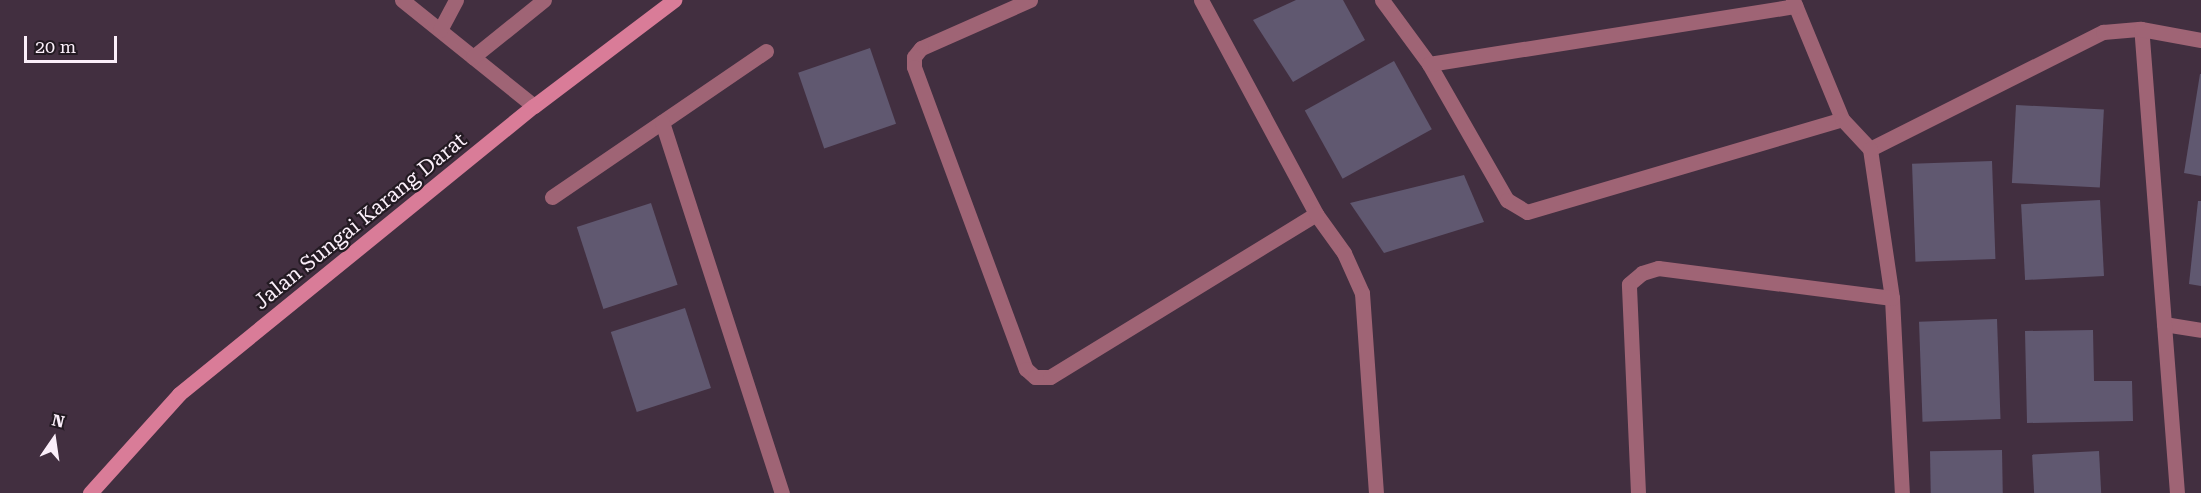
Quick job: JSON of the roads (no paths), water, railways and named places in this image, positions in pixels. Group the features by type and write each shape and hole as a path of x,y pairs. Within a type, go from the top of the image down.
{"street":[{"path":"402,0 534,106"},
{"path":"440,30 456,0"},
{"path":"473,57 544,0"},
{"name":"Jalan Sungai Karang Darat","path":"90,493 179,394 534,106 674,0"},
{"path":"1030,0 921,48 915,57 914,68 1026,369 1035,377 1050,377 1316,214"},
{"path":"1201,0 1316,214 1344,253 1362,293 1376,493"},
{"path":"1382,0 1430,64 1507,200 1527,212 1842,119"},
{"path":"1430,64 1794,3 1842,119 1870,149 1892,298 1902,493"},
{"path":"1870,149 2103,32 2141,29 2201,40"},
{"path":"2141,29 2177,493"},
{"path":"552,197 766,51"},
{"path":"662,122 782,493"},
{"path":"1638,493 1629,284 1642,273 1658,268 1892,298"},
{"path":"2164,324 2201,330"}]}
